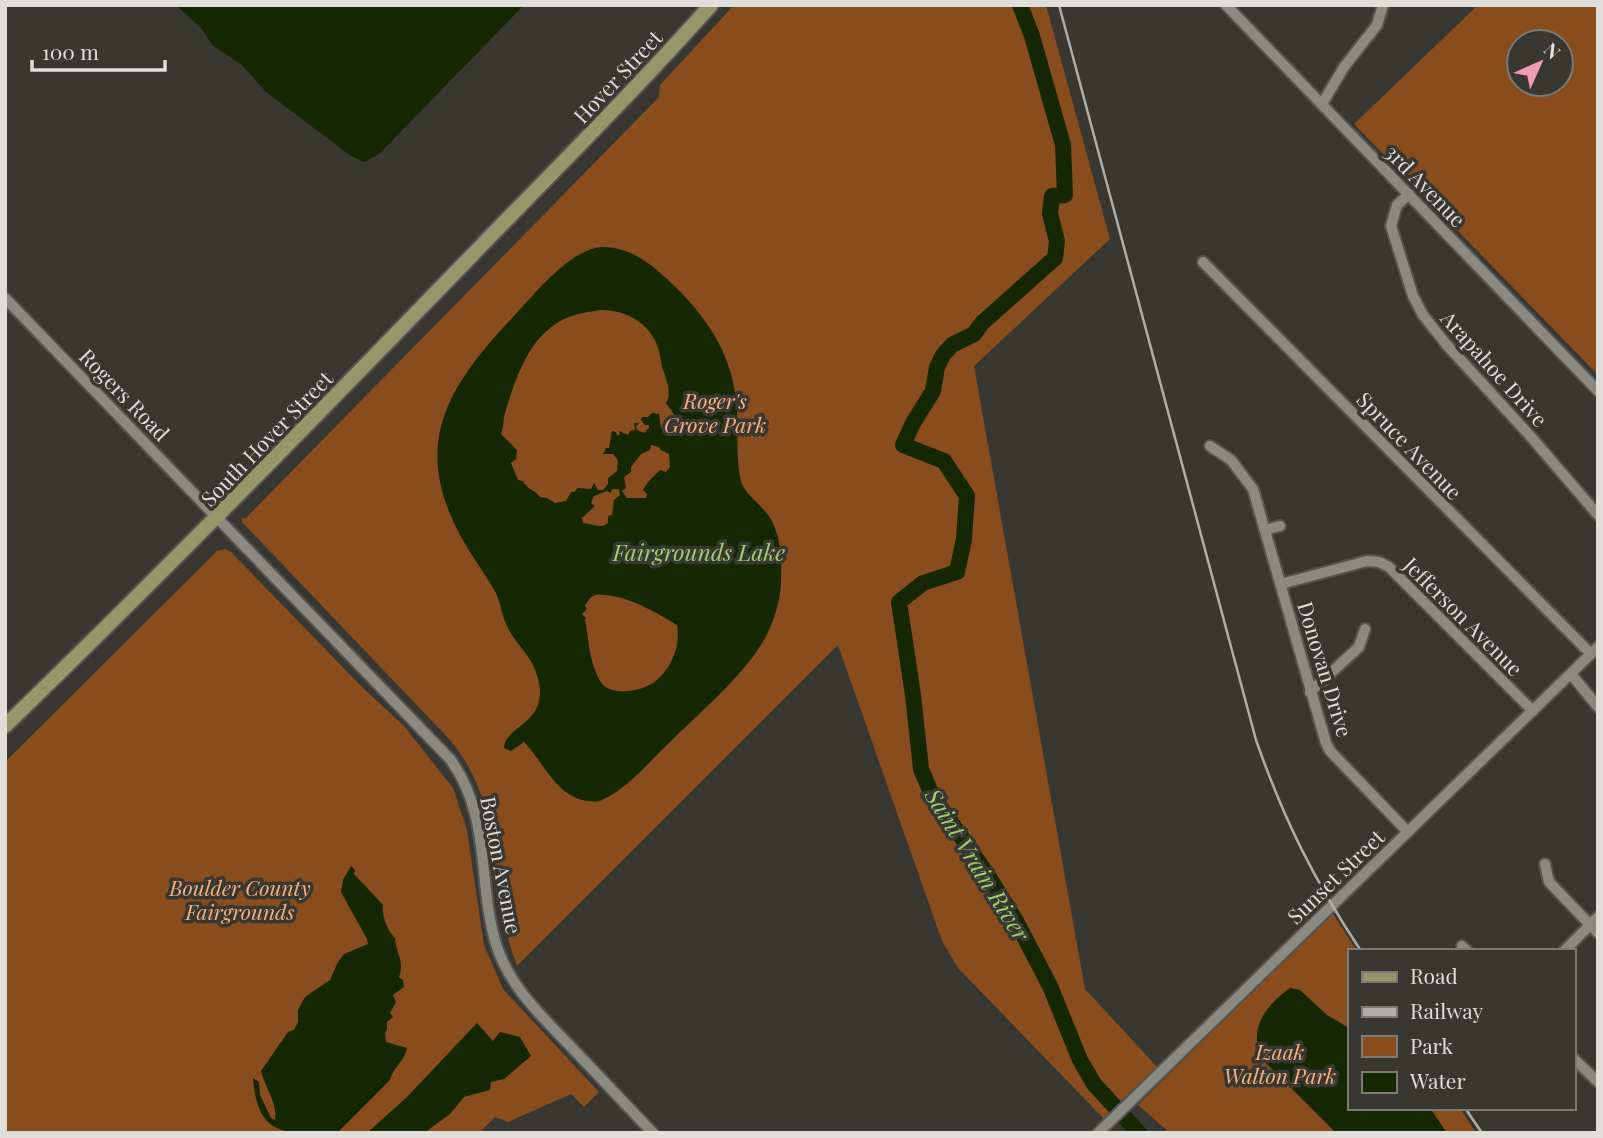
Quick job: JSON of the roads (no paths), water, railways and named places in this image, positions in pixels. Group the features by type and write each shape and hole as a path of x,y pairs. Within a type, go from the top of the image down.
{"main road":[{"name":"Hover Street","path":"552,175 711,5"},
{"name":"South Hover Street","path":"5,726 218,518 552,175"}],"street":[{"name":"3rd Avenue","path":"1226,5 1598,391"},
{"path":"1322,104 1344,67 1377,25 1383,5"},
{"name":"Arapahoe Drive","path":"1409,194 1397,205 1391,226 1413,296 1423,315 1598,515"},
{"name":"Spruce Avenue","path":"1203,262 1594,650"},
{"name":"Rogers Road","path":"5,298 218,518"},
{"name":"Donovan Drive","path":"1210,446 1231,460 1253,489 1322,734 1330,751 1408,832"},
{"name":"Boston Avenue","path":"218,518 450,759 473,799 496,944 516,987 653,1133"},
{"path":"1265,530 1280,526"},
{"name":"Jefferson Avenue","path":"1280,584 1367,561 1379,562 1389,567 1533,711"},
{"path":"1310,692 1359,647 1364,629"},
{"name":"Sunset Street","path":"1098,1133 1594,650"},
{"path":"1571,674 1598,707"},
{"path":"1545,864 1549,882 1595,925 1566,949"},
{"path":"1575,1060 1598,1082"}],"water":[{"path":"176,5 524,5 379,154 364,162 351,156 266,92 242,65 212,45 202,29"},
{"name":"Fairgrounds Lake","path":"611,247 629,252 645,261 695,308 716,338 725,355 735,392 741,482 774,526 781,564 779,600 774,618 762,643 748,663 715,699 630,781 613,794 595,802 578,798 559,786 524,742 511,751 504,748 511,734 537,707 540,697 537,674 506,624 496,593 455,525 443,494 438,465 439,438 445,413 472,365 553,275 589,250","holes":["600,310 619,312 637,320 651,333 659,351 668,388 666,403 676,417 675,428 666,425 661,429 659,414 652,413 648,417 642,417 645,425 649,425 644,433 637,430 639,423 634,423 635,430 628,435 619,431 617,436 616,432 612,431 609,448 606,448 603,454 613,454 618,460 617,471 608,478 608,484 603,490 598,490 594,483 591,489 578,488 571,492 566,501 555,503 540,497 523,481 518,480 511,463 516,459 517,450 501,434 514,385 526,357 544,333 569,317","651,445 669,454 670,467 666,472 660,470 648,482 643,490 647,494 646,498 627,498 622,491 626,488 624,477 631,472 631,467 641,454 650,450","612,489 619,489 620,495 614,500 608,523 599,526 583,523 582,518 595,506 591,503 594,496 607,491 611,493","606,595 627,600 677,625 673,657 665,671 653,683 640,689 617,691 604,686 600,681 591,659 586,618 582,614 587,609 585,606 590,598"]},
{"path":"351,866 355,870 354,874 383,905 386,923 395,938 401,962 399,977 403,980 404,987 393,995 396,1002 390,1013 393,1017 387,1022 385,1033 386,1042 407,1048 390,1080 337,1133 288,1131 268,1122 261,1112 253,1078 259,1082 260,1095 271,1118 275,1120 273,1102 261,1071 288,1032 294,1030 298,1022 298,1010 305,997 330,980 344,954 368,944 341,892 343,880"},
{"path":"1290,988 1300,990 1327,1015 1348,1027 1348,1110 1431,1110 1447,1133 1336,1133 1264,1061 1259,1050 1257,1039 1261,1020"},
{"path":"477,1023 493,1041 500,1032 520,1037 531,1056 504,1079 491,1082 490,1090 464,1097 450,1114 424,1133 367,1133 407,1097"}],"waterway":[{"name":"Saint Vrain River","path":"1020,5 1032,36 1063,145 1065,195 1052,196 1050,214 1057,241 1055,258 982,323 974,334 952,345 937,367 933,391 903,445 944,461 967,496 964,539 957,572 923,583 899,602 921,769 932,795 1016,921 1050,986 1080,1060 1094,1084 1139,1133"}],"railway":[{"path":"1059,5 1256,740 1301,849 1360,949"},
{"path":"1466,1110 1482,1133"}],"park label":[{"name":"Roger's Grove Park","path":"715,412"},
{"name":"Boulder County Fairgrounds","path":"240,899"},
{"name":"Izaak Walton Park","path":"1280,1063"}]}
